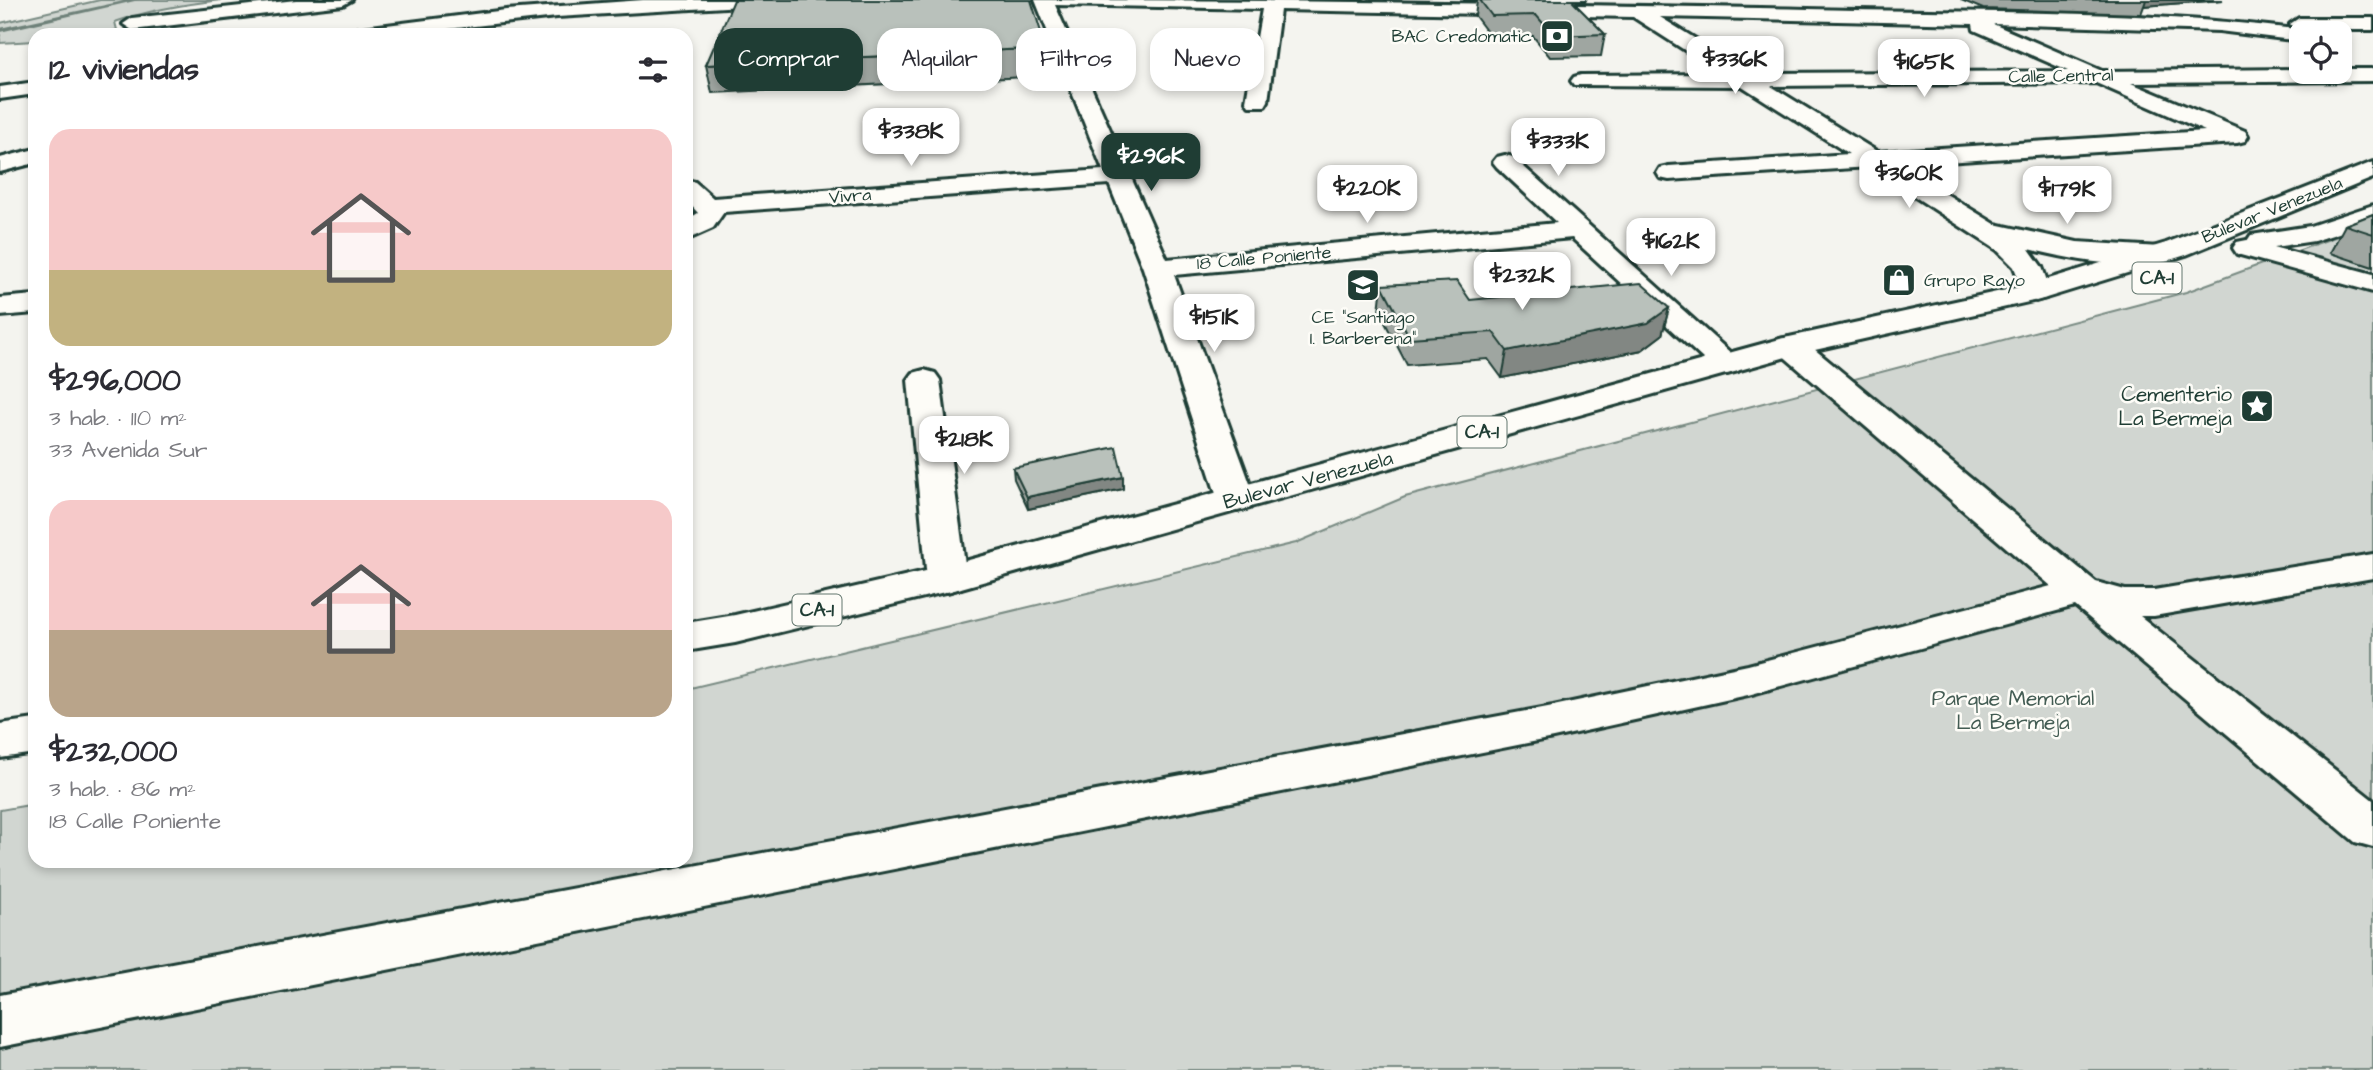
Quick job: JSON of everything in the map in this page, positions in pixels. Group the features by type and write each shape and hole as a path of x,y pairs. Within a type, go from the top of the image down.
{"main road":[{"path":"132,24 343,0"},
{"path":"410,26 643,3 759,0"},
{"path":"1044,0 1157,268 1237,500"},
{"path":"1057,0 1628,6 2219,25 2289,30"},
{"path":"1668,173 2236,136 1924,0"},
{"path":"398,28 570,1"},
{"path":"1257,101 1272,2"},
{"path":"635,25 643,3"},
{"path":"1628,6 1999,238 2020,256 2034,274 2036,292"},
{"path":"2231,8 2258,14 2289,26"},
{"path":"2219,25 2244,22 2258,14"},
{"path":"2352,26 2373,24"},
{"name":"Calle Central","path":"1581,81 2373,75"},
{"path":"0,93 28,89"},
{"path":"0,165 28,158"},
{"path":"1505,162 1727,364"},
{"name":"Bulevar Venezuela","path":"693,636 736,629 947,579 1790,346 2036,292 2160,255 2373,171"},
{"name":"Bulevar Venezuela","path":"1929,316 2068,298 2122,287 2227,257 2254,244 2373,171"},
{"name":"Vivra","path":"707,206 1119,176"},
{"path":"693,193 707,206 711,216 693,228"},
{"path":"2254,244 2314,233 2373,213"},
{"path":"1970,222 2028,242 2062,249 2130,256 2160,255"},
{"name":"18 Calle Poniente","path":"1157,268 1580,229"},
{"path":"2254,244 2373,284"},
{"path":"0,307 28,305"},
{"path":"1790,346 2082,591 2373,828"},
{"path":"924,380 947,579"},
{"path":"0,1021 1553,722 1748,680 2082,591 2125,603 2154,603 2373,566"},
{"path":"0,741 28,737"}],"green space":[{"path":"100,0 221,0 141,14 115,22 116,28 28,28 28,41 0,43 0,23"},
{"name":"Parque Memorial La Bermeja","path":"2373,223 2373,1070 0,1070 0,810 28,805 28,868 693,868 693,687 1296,543 1405,497 2186,292"}],"building":[{"path":"734,0 1031,0 1040,28 1016,28 1016,50 1002,50 1002,28 877,28 877,56 863,57 863,28 722,28"},
{"path":"1480,0 1575,0 1573,2 1605,34 1554,36 1536,15 1492,16"},
{"path":"714,46 714,65 706,65"},
{"path":"2373,214 2373,234 2345,225"},
{"path":"1457,281 1470,300 1641,283 1669,308 1648,323 1507,351 1493,332 1410,338 1382,285"},
{"path":"1116,447 1123,477 1027,497 1013,468"}],"waterway":[{"path":"0,30 136,0"}],"place":[{"name":"BAC Credomatic","path":"1557,36"},
{"name":"Grupo Rayo","path":"1899,280"},
{"name":"CE \"Santiago I. Barberena\"","path":"1363,285"},
{"name":"Cementerio La Bermeja","path":"2257,406"}]}
